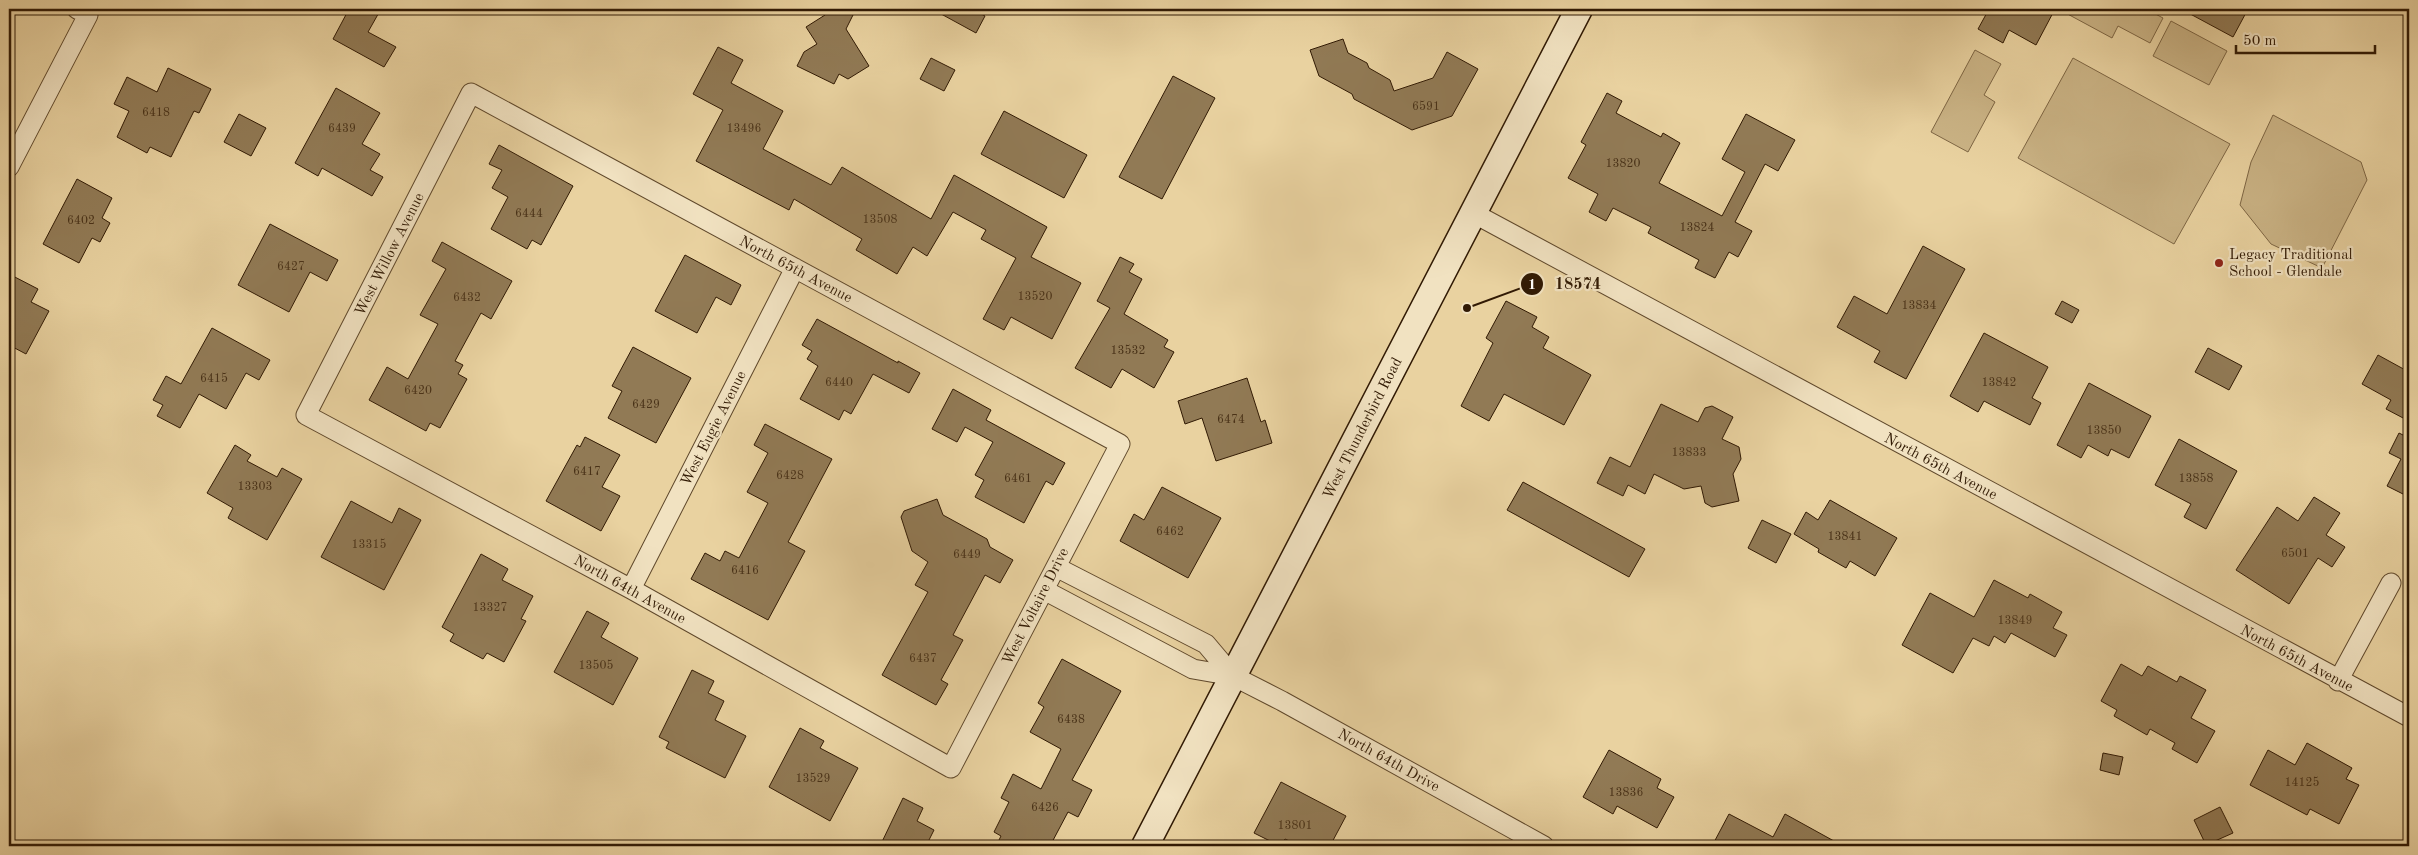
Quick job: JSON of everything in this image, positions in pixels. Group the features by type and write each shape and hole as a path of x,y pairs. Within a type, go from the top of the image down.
{"main road":[{"name":"West Thunderbird Road","path":"1144,846 1579,9"}],"street":[{"path":"9,167 82,12"},
{"name":"North 65th Avenue","path":"471,93 1120,444"},
{"name":"West Willow Avenue","path":"306,415 471,93"},
{"name":"North 65th Avenue","path":"1473,213 2409,717"},
{"name":"West Eugie Avenue","path":"631,589 795,268"},
{"name":"North 64th Avenue","path":"306,415 631,589 951,768"},
{"name":"West Voltaire Drive","path":"951,768 1120,444"},
{"name":"North 64th Drive","path":"1056,567 1206,644 1233,676"},
{"path":"2338,680 2391,583"},
{"name":"North 64th Drive","path":"1044,590 1193,669 1233,676 1282,701 1544,846"},
{"path":"1121,630 1133,607"}],"shaded area":[{"path":"2063,9 2146,9 2163,18 2150,43 2118,26 2112,38 2062,11"},
{"path":"2171,21 2227,51 2209,85 2153,56"},
{"path":"1975,50 2001,64 1984,95 1995,102 1968,152 1931,132"},
{"path":"2073,58 2230,144 2174,244 2018,158"},
{"path":"2273,115 2361,162 2367,180 2322,268 2271,244 2240,205 2251,162"}],"building":[{"path":"349,9 381,9 368,32 396,47 384,67 333,39"},
{"path":"828,9 856,9 846,29 869,66 848,79 839,74 834,84 797,66 804,52 817,44 806,27 825,15"},
{"path":"932,9 972,9 985,16 976,33"},
{"path":"1989,9 2055,9 2036,45 2009,30 2003,43 1978,29"},
{"path":"2181,9 2248,9 2233,37"},
{"path":"1343,39 1348,53 1367,63 1369,68 1390,80 1394,91 1433,78 1447,52 1478,69 1452,116 1412,130 1354,99 1352,94 1319,76 1310,50"},
{"path":"718,47 743,60 731,83 783,111 763,149 831,185 842,167 931,219 954,175 1047,227 1031,257 1081,283 1052,339 1011,317 1004,330 983,319 1016,258 981,239 986,230 953,212 927,256 913,247 897,274 856,250 862,239 794,199 789,210 696,161 723,110 693,94"},
{"path":"931,58 955,70 944,91 920,79"},
{"path":"168,68 211,89 199,113 194,111 171,157 150,147 147,153 117,137 129,111 114,104 127,77 157,92"},
{"path":"1173,76 1215,98 1162,199 1119,177"},
{"path":"336,88 380,113 362,144 380,154 370,170 383,177 372,196 322,168 318,176 295,163"},
{"path":"1607,93 1622,101 1616,113 1661,137 1663,133 1680,143 1659,183 1722,216 1745,172 1722,159 1746,114 1795,140 1778,171 1765,164 1735,222 1752,231 1738,257 1729,252 1715,278 1695,268 1699,260 1648,233 1651,227 1613,208 1606,221 1589,212 1598,194 1568,178 1586,145 1581,142"},
{"path":"1004,111 1087,155 1064,198 981,154"},
{"path":"239,114 266,128 251,156 224,142"},
{"path":"499,145 573,186 541,245 532,240 527,249 491,229 508,197 492,188 502,170 489,164"},
{"path":"77,179 112,198 102,218 110,223 100,242 92,238 79,263 43,244"},
{"path":"270,224 338,260 327,281 310,272 289,312 238,285"},
{"path":"442,242 512,281 491,319 481,313 455,361 463,365 458,374 467,379 440,428 430,423 426,431 369,400 387,367 408,379 438,324 420,315 446,269 432,261"},
{"path":"1923,246 1965,269 1906,379 1874,362 1880,351 1837,327 1854,296 1887,314"},
{"path":"685,255 741,285 731,305 716,297 697,333 655,311"},
{"path":"1120,257 1134,264 1129,272 1142,279 1124,314 1168,340 1164,347 1174,352 1154,388 1122,369 1111,388 1075,368 1110,308 1097,301"},
{"path":"9,274 38,289 31,302 49,311 26,354 9,345"},
{"path":"1506,301 1537,317 1532,327 1549,337 1543,348 1591,375 1564,425 1504,394 1489,421 1461,406 1493,343 1486,338"},
{"path":"2062,301 2079,310 2072,323 2055,314"},
{"path":"817,319 920,373 909,393 873,374 851,414 844,410 839,420 800,399 818,366 807,359 812,351 802,345"},
{"path":"212,328 270,360 259,380 246,373 226,409 199,394 180,428 157,416 163,405 153,400 166,376 181,384"},
{"path":"1984,333 2048,367 2032,398 2041,403 2030,425 1984,401 1978,412 1950,396"},
{"path":"633,347 691,378 656,443 608,418 622,391 612,386"},
{"path":"2208,348 2242,366 2229,390 2195,372"},
{"path":"2378,355 2409,372 2409,410 2405,419 2386,409 2391,400 2362,384"},
{"path":"1247,378 1261,422 1265,420 1272,443 1216,461 1202,418 1185,424 1178,401"},
{"path":"2089,383 2151,416 2129,458 2111,449 2108,456 2088,445 2081,458 2057,445"},
{"path":"953,389 991,410 986,420 1065,463 1053,485 1046,481 1024,523 975,497 984,480 975,475 993,442 965,427 957,442 932,429"},
{"path":"1661,404 1698,422 1705,408 1712,406 1733,417 1722,439 1739,447 1741,459 1733,474 1739,501 1712,507 1705,503 1701,486 1684,489 1654,474 1645,494 1628,485 1623,496 1597,483 1610,457 1630,467"},
{"path":"765,424 832,459 788,542 805,551 768,620 691,579 705,553 720,561 725,551 739,558 768,503 747,492 768,453 754,445"},
{"path":"2399,433 2409,438 2409,497 2387,486 2401,459 2389,453"},
{"path":"585,437 620,455 602,487 620,496 601,531 546,501 577,445 580,447"},
{"path":"2179,439 2237,471 2206,529 2184,517 2191,504 2155,485"},
{"path":"235,445 251,455 247,461 277,477 282,468 302,479 267,540 228,518 233,508 207,493"},
{"path":"1523,482 1645,549 1629,577 1507,510"},
{"path":"1162,487 1221,518 1188,578 1120,541 1134,514 1144,520"},
{"path":"2314,497 2340,513 2326,535 2345,547 2332,567 2318,558 2289,604 2236,570 2277,507 2298,521"},
{"path":"937,499 943,515 987,539 990,547 1013,560 1000,583 985,575 953,635 963,640 941,680 948,684 936,705 882,675 928,592 915,585 928,562 912,551 901,517 904,511"},
{"path":"1830,500 1897,538 1875,576 1850,561 1846,568 1818,552 1819,549 1794,534 1806,512 1818,520"},
{"path":"351,501 392,523 399,508 421,520 384,590 321,557"},
{"path":"1762,520 1791,534 1776,563 1748,548"},
{"path":"481,554 508,569 502,580 533,596 521,619 526,621 504,662 487,653 483,659 450,641 454,634 442,627"},
{"path":"1994,580 2028,598 2030,594 2062,612 2053,628 2067,635 2055,657 2011,633 2005,643 1994,636 1989,646 1973,638 1953,673 1902,645 1930,593 1974,617"},
{"path":"587,611 609,623 601,637 638,658 613,705 554,672"},
{"path":"1062,659 1121,691 1072,780 1092,790 1078,817 1068,812 1050,846 996,846 1001,836 994,832 1009,802 1001,798 1013,774 1041,789 1061,749 1030,732 1044,707 1038,703"},
{"path":"2121,664 2142,676 2148,666 2177,682 2180,676 2206,690 2191,718 2215,731 2197,763 2172,749 2175,743 2150,729 2147,735 2114,716 2117,710 2101,701"},
{"path":"692,670 714,681 708,693 724,701 715,720 746,736 725,778 666,748 669,742 659,737"},
{"path":"800,728 824,741 820,748 858,768 830,821 769,787"},
{"path":"2307,743 2352,768 2346,779 2359,785 2339,824 2310,809 2307,815 2250,785 2268,750 2295,765"},
{"path":"1609,750 1661,779 1657,788 1674,797 1657,828 1617,806 1613,814 1583,797"},
{"path":"2103,753 2123,757 2119,775 2100,770"},
{"path":"1281,782 1346,816 1330,846 1300,846 1285,839 1280,846 1254,833"},
{"path":"903,798 923,808 917,821 934,830 926,846 880,846"},
{"path":"2220,807 2233,833 2206,845 2194,820"},
{"path":"1729,814 1773,837 1785,814 1843,846 1712,846"}],"place":[{"name":"Legacy Traditional School - Glendale","path":"2219,263"},
{"name":"18574","path":"1467,308"}]}
